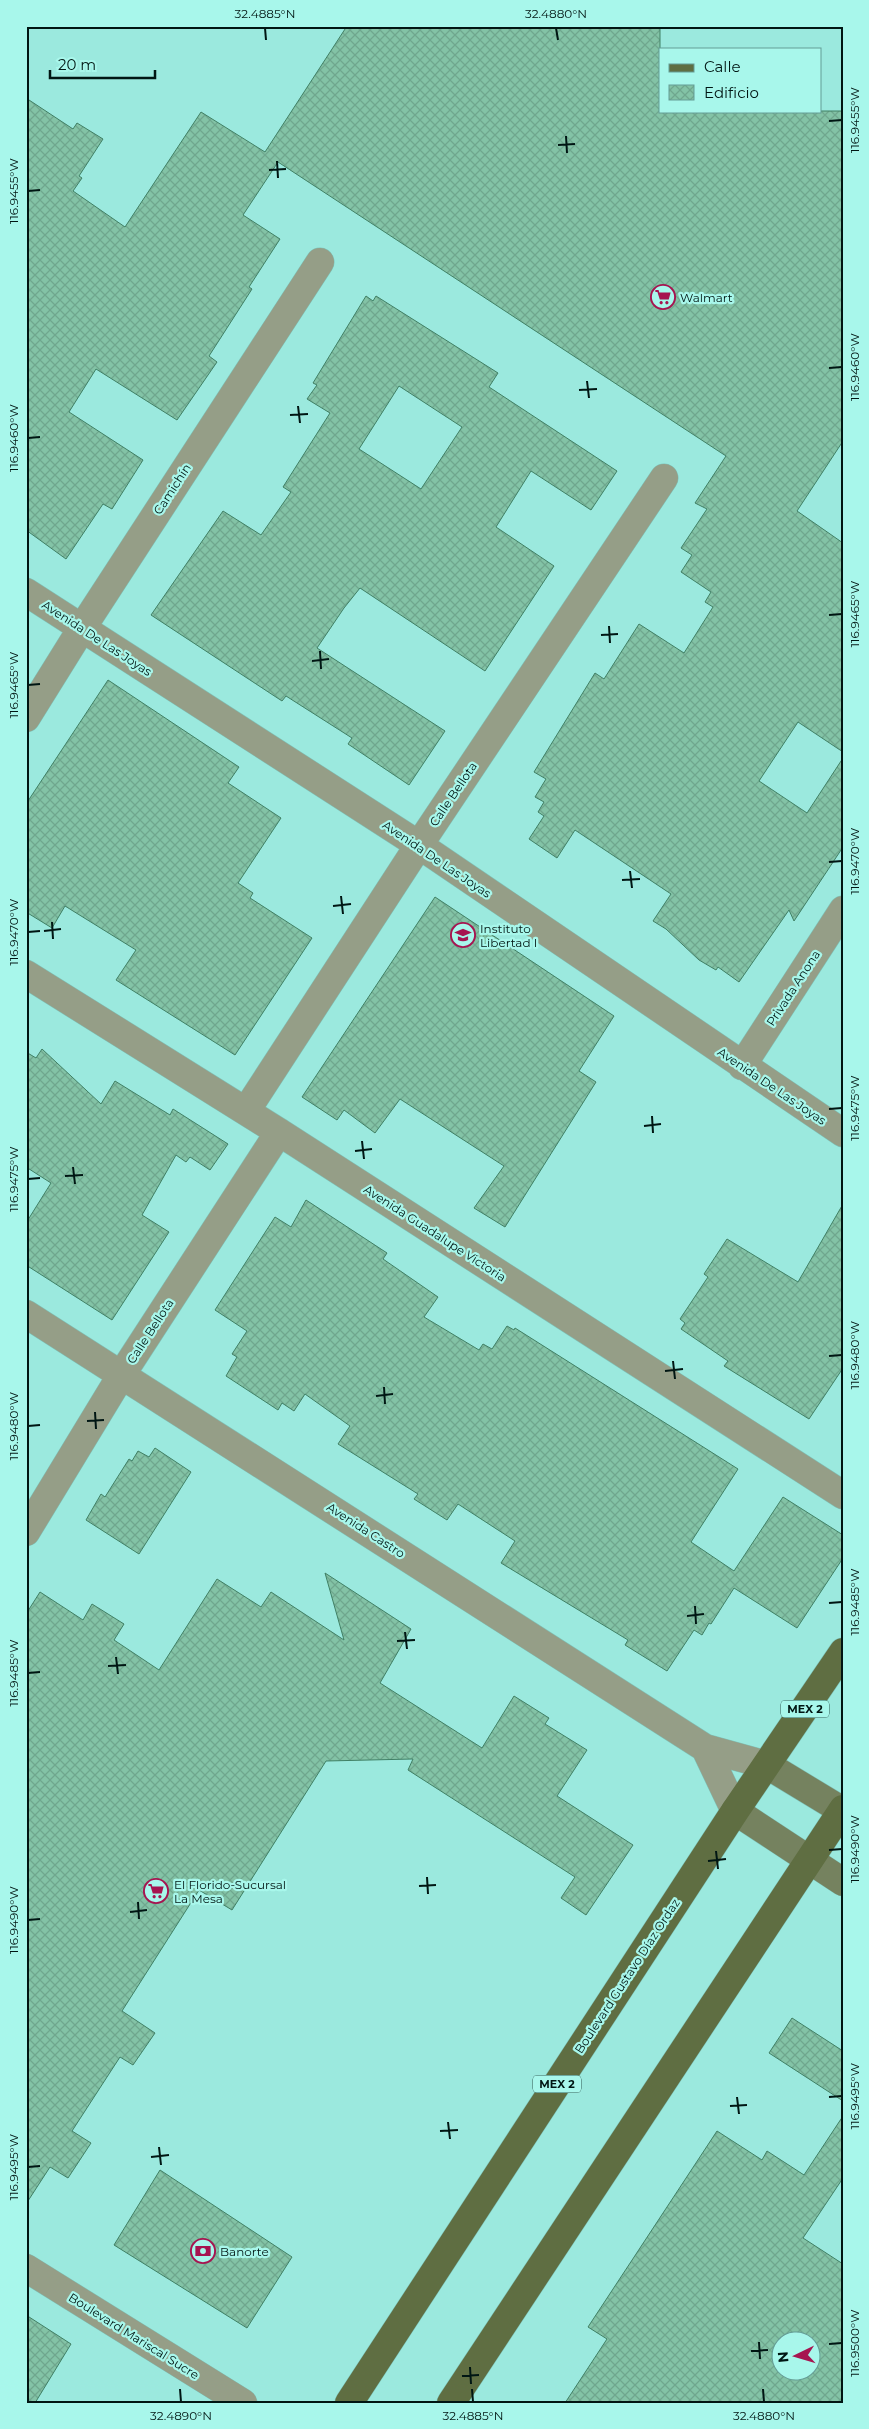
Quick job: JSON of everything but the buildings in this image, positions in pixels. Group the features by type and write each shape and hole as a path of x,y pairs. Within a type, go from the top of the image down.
{"main road":[{"name":"Boulevard Gustavo Díaz Ordaz","path":"349,2403 735,1811 843,1652"},
{"path":"451,2403 842,1810 767,1765"},
{"path":"735,1811 843,1882"}],"street":[{"name":"Camichín","path":"26,718 82,628 320,262"},
{"name":"Calle Bellota","path":"246,1111 419,845 664,478"},
{"name":"Avenida De Las Joyas","path":"26,592 419,845 843,1133"},
{"name":"Privada Anona","path":"742,1066 843,910"},
{"name":"Avenida Guadalupe Victoria","path":"26,974 279,1132 843,1495"},
{"name":"Calle Bellota","path":"26,1532 122,1374 279,1132"},
{"name":"Avenida Castro","path":"26,1314 705,1748 767,1765"},
{"path":"705,1748 735,1811"},
{"name":"Boulevard Mariscal Sucre","path":"26,2268 243,2403"}],"place":[{"name":"Walmart","path":"663,297"},
{"name":"Instituto Libertad I","path":"463,935"},
{"name":"El Florido-Sucursal La Mesa","path":"156,1891"},
{"name":"Banorte","path":"203,2251"}]}
